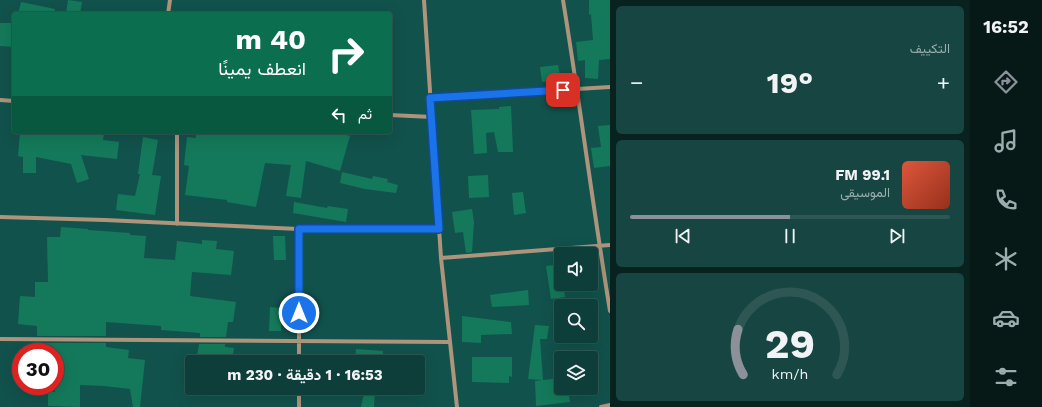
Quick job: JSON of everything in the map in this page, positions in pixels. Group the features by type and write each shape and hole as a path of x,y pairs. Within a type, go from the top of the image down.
{"street":[{"path":"168,12 170,0"},
{"path":"424,0 441,258 457,407"},
{"path":"563,0 578,89 588,175 610,311"},
{"path":"430,98 610,87"},
{"path":"0,100 12,101"},
{"path":"392,115 432,117"},
{"path":"177,134 177,224"},
{"path":"0,216 299,229 439,229"},
{"path":"299,229 299,355"},
{"path":"441,258 610,245"},
{"path":"0,339 449,342"},
{"path":"299,395 300,407"},
{"path":"601,407 610,405"}],"building":[{"path":"68,0 82,2 80,12 66,12"},
{"path":"589,0 610,0 610,59 599,60 598,79 585,78 585,60 578,61 576,42 593,40 591,14 589,15"},
{"path":"21,2 55,9 54,12 18,12"},
{"path":"0,23 12,23 12,47 0,46"},
{"path":"558,65 561,80 542,82 540,67"},
{"path":"511,106 513,152 498,152 494,132 486,133 487,153 474,154 471,110 499,109 499,107"},
{"path":"610,125 610,166 594,168 591,148 601,147 598,126"},
{"path":"20,134 104,134 103,140 119,142 117,159 81,155 89,179 77,183 71,164 36,157 36,173 23,173 23,157 18,156"},
{"path":"196,134 344,134 350,136 340,171 306,161 301,198 286,196 291,165 265,163 256,207 227,202 227,200 185,195 189,166 184,165 187,137 196,138"},
{"path":"143,137 158,140 152,175 161,176 155,215 116,210 118,194 135,196 140,174 138,174"},
{"path":"342,172 372,179 373,176 388,179 387,182 398,185 396,193 365,189 340,183"},
{"path":"488,175 489,197 469,198 468,176"},
{"path":"523,192 526,213 514,215 512,193"},
{"path":"294,202 327,208 328,206 348,209 346,222 293,213"},
{"path":"472,209 474,222 472,252 466,253 463,232 455,233 452,212"},
{"path":"61,227 130,233 130,235 146,236 144,258 175,260 177,241 202,244 202,240 217,241 216,249 234,251 231,275 192,272 190,296 236,302 233,322 228,322 226,337 200,337 200,333 161,330 161,326 106,322 106,336 37,336 37,326 18,324 20,296 35,297 35,282 48,282 47,237 60,237"},
{"path":"273,236 285,236 286,260 274,260"},
{"path":"554,265 554,291 564,291 565,297 551,299 546,266"},
{"path":"528,290 529,305 492,307 490,295"},
{"path":"270,307 282,308 281,331 269,331"},
{"path":"462,316 511,322 512,334 481,335 481,343 462,342"},
{"path":"535,325 549,326 547,339 540,339 543,380 554,379 554,395 569,395 570,402 536,406 535,381 542,380 528,379"},
{"path":"64,343 106,343 106,347 129,350 128,358 145,360 140,407 133,407 130,389 80,385 80,407 48,406 48,395 64,395"},
{"path":"199,344 225,344 225,347 234,348 233,355 197,355"},
{"path":"356,349 383,351 383,355 356,355"},
{"path":"472,357 512,357 512,377 509,376 509,383 472,382"},
{"path":"364,395 375,395 374,407 361,407"}],"route":[{"path":"299,313 299,229 439,229 430,98 563,90"}]}
